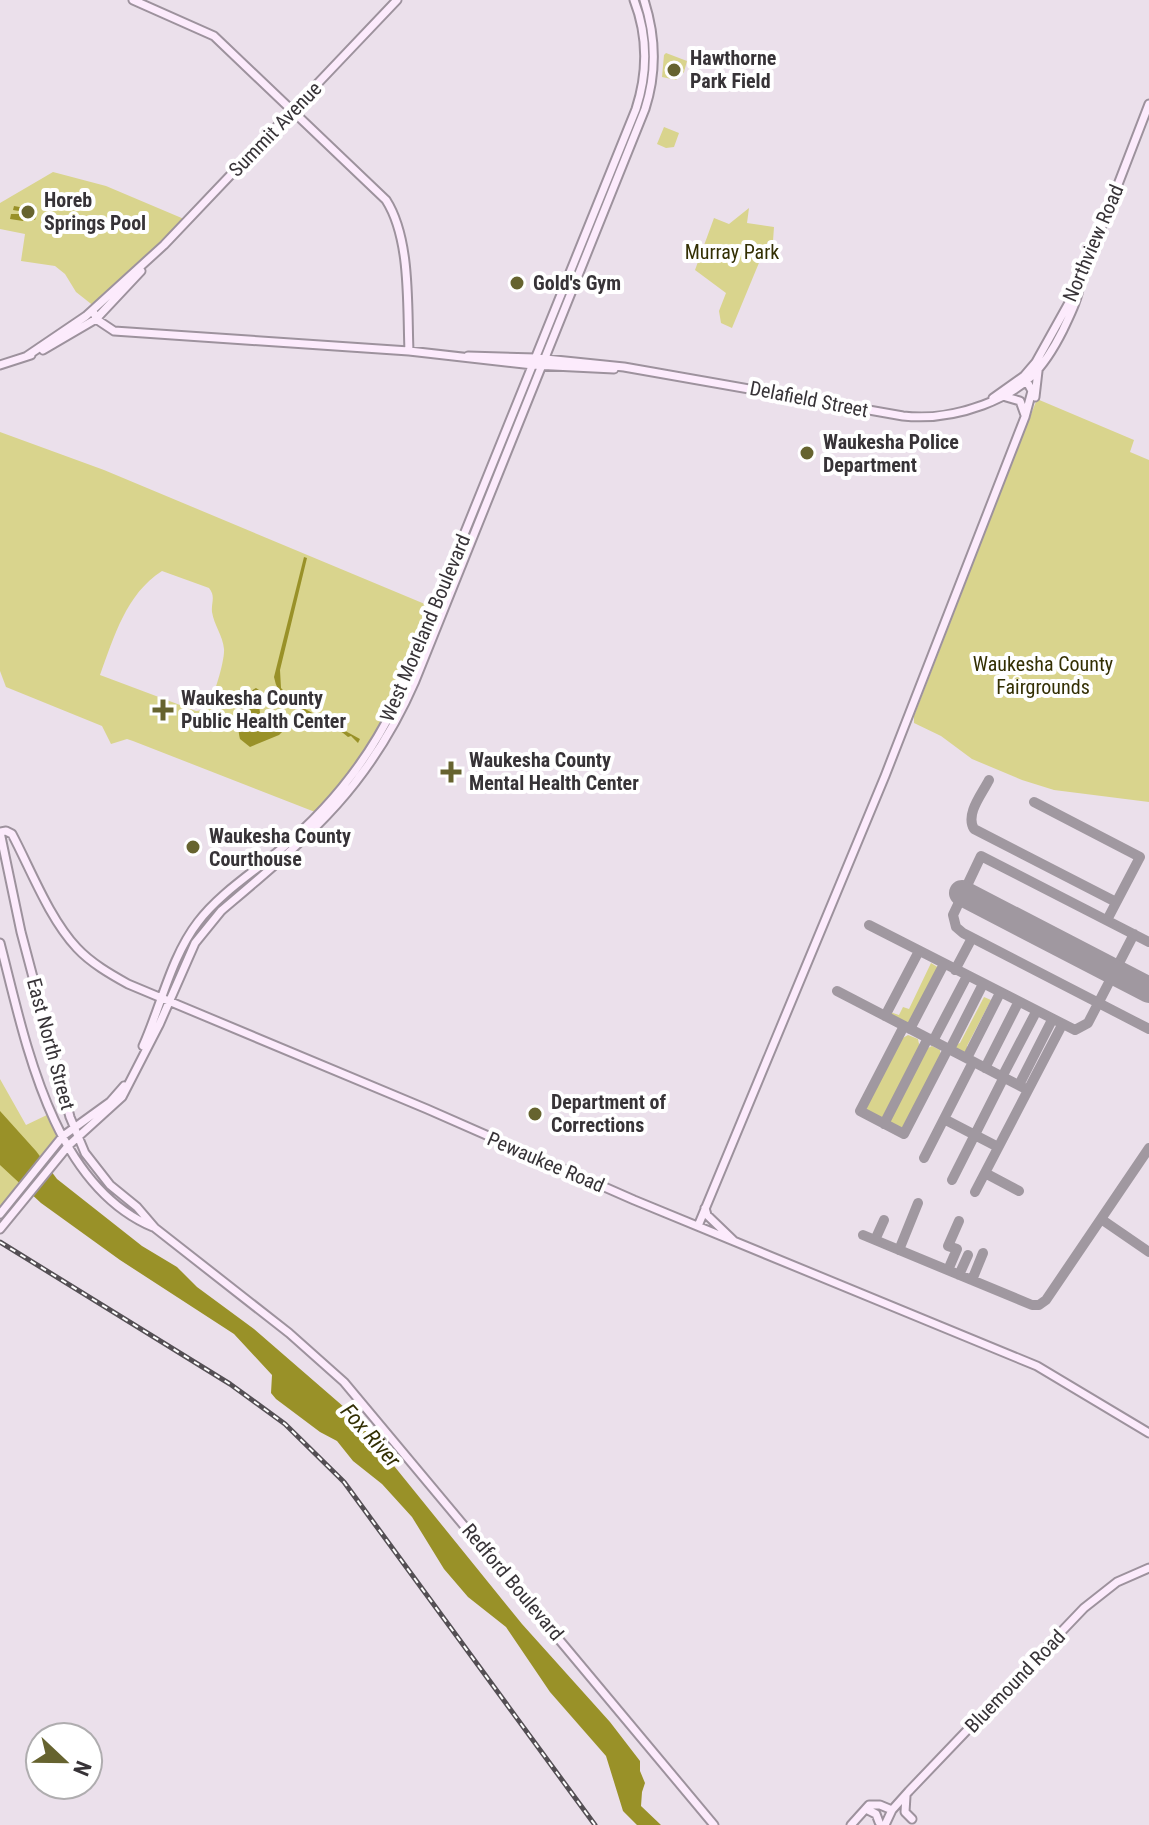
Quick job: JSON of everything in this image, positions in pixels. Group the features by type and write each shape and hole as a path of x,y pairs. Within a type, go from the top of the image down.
{"street":[{"path":"133,0 214,36 382,195 397,223 405,269 409,351"},
{"name":"Summit Avenue","path":"97,314 397,0"},
{"path":"626,146 645,65 644,35 634,0"},
{"path":"626,146 645,109 653,77 653,36 644,0"},
{"name":"Northview Road","path":"1027,379 1080,283 1149,104"},
{"name":"West Moreland Boulevard","path":"25,1191 70,1140 106,1114 122,1097 177,973 211,908 310,829 384,736 417,664 626,146"},
{"path":"1027,379 1039,369 1065,326 1080,283"},
{"path":"0,365 27,356 97,314"},
{"name":"Delafield Street","path":"97,314 111,331 632,369 912,417 951,415 985,404 1006,397 1027,379"},
{"path":"698,1226 885,776 1036,395 1039,369"},
{"path":"1027,379 1034,386 1036,395"},
{"path":"1025,417 1032,391 1027,379"},
{"name":"Delafield Street","path":"985,404 1027,379"},
{"path":"1006,397 1020,401 1025,417"},
{"name":"Pewaukee Road","path":"0,832 12,834 45,898 77,948 119,979 735,1242 1037,1366 1149,1433"},
{"name":"East North Street","path":"0,832 21,932 73,1126 70,1140 76,1160 100,1193 130,1216 155,1228"},
{"path":"0,943 33,1066 70,1140 94,1173 106,1186 118,1192"},
{"name":"West Moreland Boulevard","path":"70,1140 73,1126 110,1102 124,1085 166,1001"},
{"name":"East North Street","path":"70,1140 155,1228 305,1346"},
{"path":"50,1161 67,1156 76,1160"},
{"path":"0,1229 17,1208 25,1191"},
{"path":"0,1214 25,1191"},
{"path":"705,1208 707,1215 735,1242"},
{"name":"Redford Boulevard","path":"305,1346 344,1382 381,1423 714,1825"},
{"name":"Bluemound Road","path":"880,1824 1093,1600 1121,1580 1149,1568"},
{"path":"906,1795 905,1812 912,1819"},
{"path":"851,1825 864,1809 877,1804 892,1810"},
{"path":"864,1809 874,1811 880,1824"}],"green space":[{"name":"Hawthorne Park Field","path":"666,53 687,61 684,72 676,80 662,77"},
{"path":"664,127 679,133 674,147 657,144"},
{"path":"53,172 106,186 184,219 95,307 76,292 65,274 55,266 21,261 25,234 0,229 0,203"},
{"name":"Murray Park","path":"749,208 747,223 774,227 773,241 768,241 732,328 721,323 719,311 726,293 695,270 714,218 729,224"},
{"name":"Waukesha County Fairgrounds","path":"1037,399 1134,440 1130,452 1149,460 1149,802 1054,790 1022,780 972,759 941,736 914,723 914,716"},
{"path":"0,432 104,470 432,607 400,687 377,733 348,774 315,812 127,739 111,744 102,726 6,687 0,671","holes":["162,571 209,588 213,597 213,617 224,654 216,687 205,708 196,711 100,675 130,604"]},
{"path":"931,963 939,968 910,1024 890,1016 890,1012 899,1015 903,1007 909,1009"},
{"path":"984,997 991,1000 967,1046 969,1051 964,1053 955,1049 955,1045 960,1043"},
{"path":"908,1035 918,1039 920,1049 885,1118 879,1119 867,1113 866,1107 901,1039"},
{"path":"932,1046 940,1050 941,1059 905,1128 899,1129 890,1124 889,1119 924,1050"},
{"path":"0,1079 26,1125 49,1114 58,1135 0,1211"}],"shaded area":[{"name":"Horeb Springs Pool","path":"35,205 35,220 26,214 23,221 10,219 11,214 19,214 19,211 13,210 14,206 25,208"},
{"path":"304,557 307,558 280,670 281,688 296,704 360,739 358,743 351,736 294,707 278,690 274,677"},
{"path":"256,688 262,692 259,706 261,719 277,717 286,728 279,735 250,747 240,739 238,726 242,704"},
{"path":"0,1111 57,1179 142,1246 177,1267 197,1287 254,1329 352,1414 522,1624 610,1722 640,1761 645,1783 641,1806 661,1825 637,1825 623,1811 606,1756 550,1692 506,1627 468,1597 444,1569 412,1517 382,1484 353,1461 337,1441 276,1399 271,1393 272,1375 234,1334 120,1260 41,1203 0,1165"}],"taxiway":[{"path":"989,780 973,811 974,829 1116,902"},
{"path":"1034,802 1140,857 1107,920"},
{"path":"1149,942 981,856 953,915 956,927 963,933 1149,1029"},
{"path":"869,925 1075,1030 1088,1023 1134,934"},
{"path":"955,970 972,938"},
{"path":"885,1016 919,951"},
{"path":"910,1029 944,964"},
{"path":"933,1041 967,976"},
{"path":"950,1049 983,984"},
{"path":"837,991 1028,1090"},
{"path":"967,1058 1000,993"},
{"path":"985,1068 1018,1003"},
{"path":"1002,1077 1036,1012"},
{"path":"1019,1085 1052,1020"},
{"path":"975,1192 1062,1025"},
{"path":"904,1026 860,1111 904,1134 948,1049"},
{"path":"884,1124 928,1038"},
{"path":"924,1158 973,1062"},
{"path":"952,1180 1004,1077"},
{"path":"944,1119 998,1147"},
{"path":"863,1235 1032,1305 1039,1305 1046,1300 1149,1148"},
{"path":"985,1173 1019,1191"},
{"path":"899,1250 918,1203"},
{"path":"1101,1219 1149,1252"},
{"path":"875,1240 884,1220"},
{"path":"948,1270 957,1249 948,1246 959,1221"},
{"path":"972,1280 983,1253"},
{"path":"959,1275 968,1255"}],"runway":[{"path":"962,893 1149,990"}],"railway":[{"path":"0,1242 230,1384 285,1424 344,1482 595,1825"}],"place":[{"name":"Hawthorne Park Field","path":"674,70"},
{"name":"Horeb Springs Pool","path":"28,212"},
{"name":"Gold's Gym","path":"517,283"},
{"name":"Waukesha Police Department","path":"807,453"},
{"name":"Waukesha County Public Health Center","path":"163,710"},
{"name":"Waukesha County Mental Health Center","path":"451,772"},
{"name":"Waukesha County Courthouse","path":"193,847"},
{"name":"Department of Corrections","path":"535,1114"}],"water label":[{"name":"Fox River","path":"371,1435"}]}
